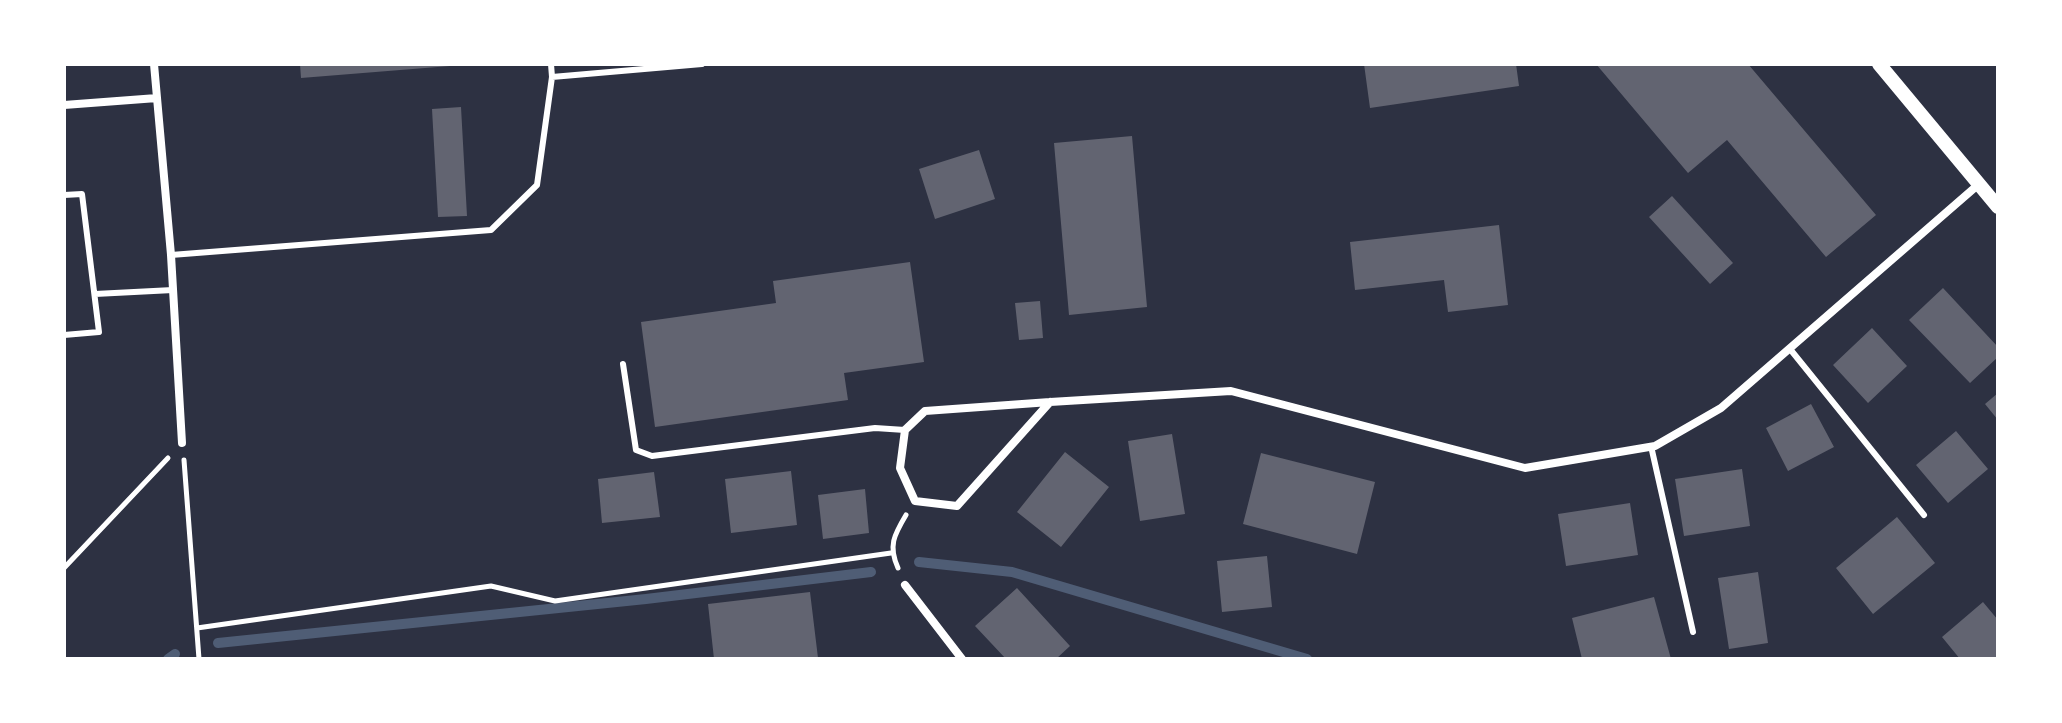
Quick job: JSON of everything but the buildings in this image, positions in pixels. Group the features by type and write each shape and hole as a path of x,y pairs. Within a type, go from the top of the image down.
{"street":[{"path":"154,64 171,255 182,443"},
{"path":"1879,64 1998,207"},
{"path":"64,105 157,98"},
{"path":"1050,402 957,506 915,501 900,468 905,430 925,411 1050,402 1231,391 1525,468 1651,446 1721,408 1979,184"},
{"path":"905,585 962,659"}],"lane":[{"path":"171,255 491,230 537,185 552,77 551,64"},
{"path":"552,77 702,64"},
{"path":"64,195 82,194 99,332 64,335"},
{"path":"95,294 173,290"},
{"path":"1790,349 1924,515"},
{"path":"623,364 636,450 652,456 875,428 905,430"},
{"path":"1651,446 1693,632"}],"path":[{"path":"64,568 182,443"},
{"path":"182,443 199,659"},
{"path":"905,585 891,553 893,536 915,501"},
{"path":"197,628 491,586 555,601 891,553"}],"waterway":[{"path":"919,562 1012,572 1307,659"},
{"path":"218,643 646,599 871,572"},
{"path":"168,659 175,654"}]}
